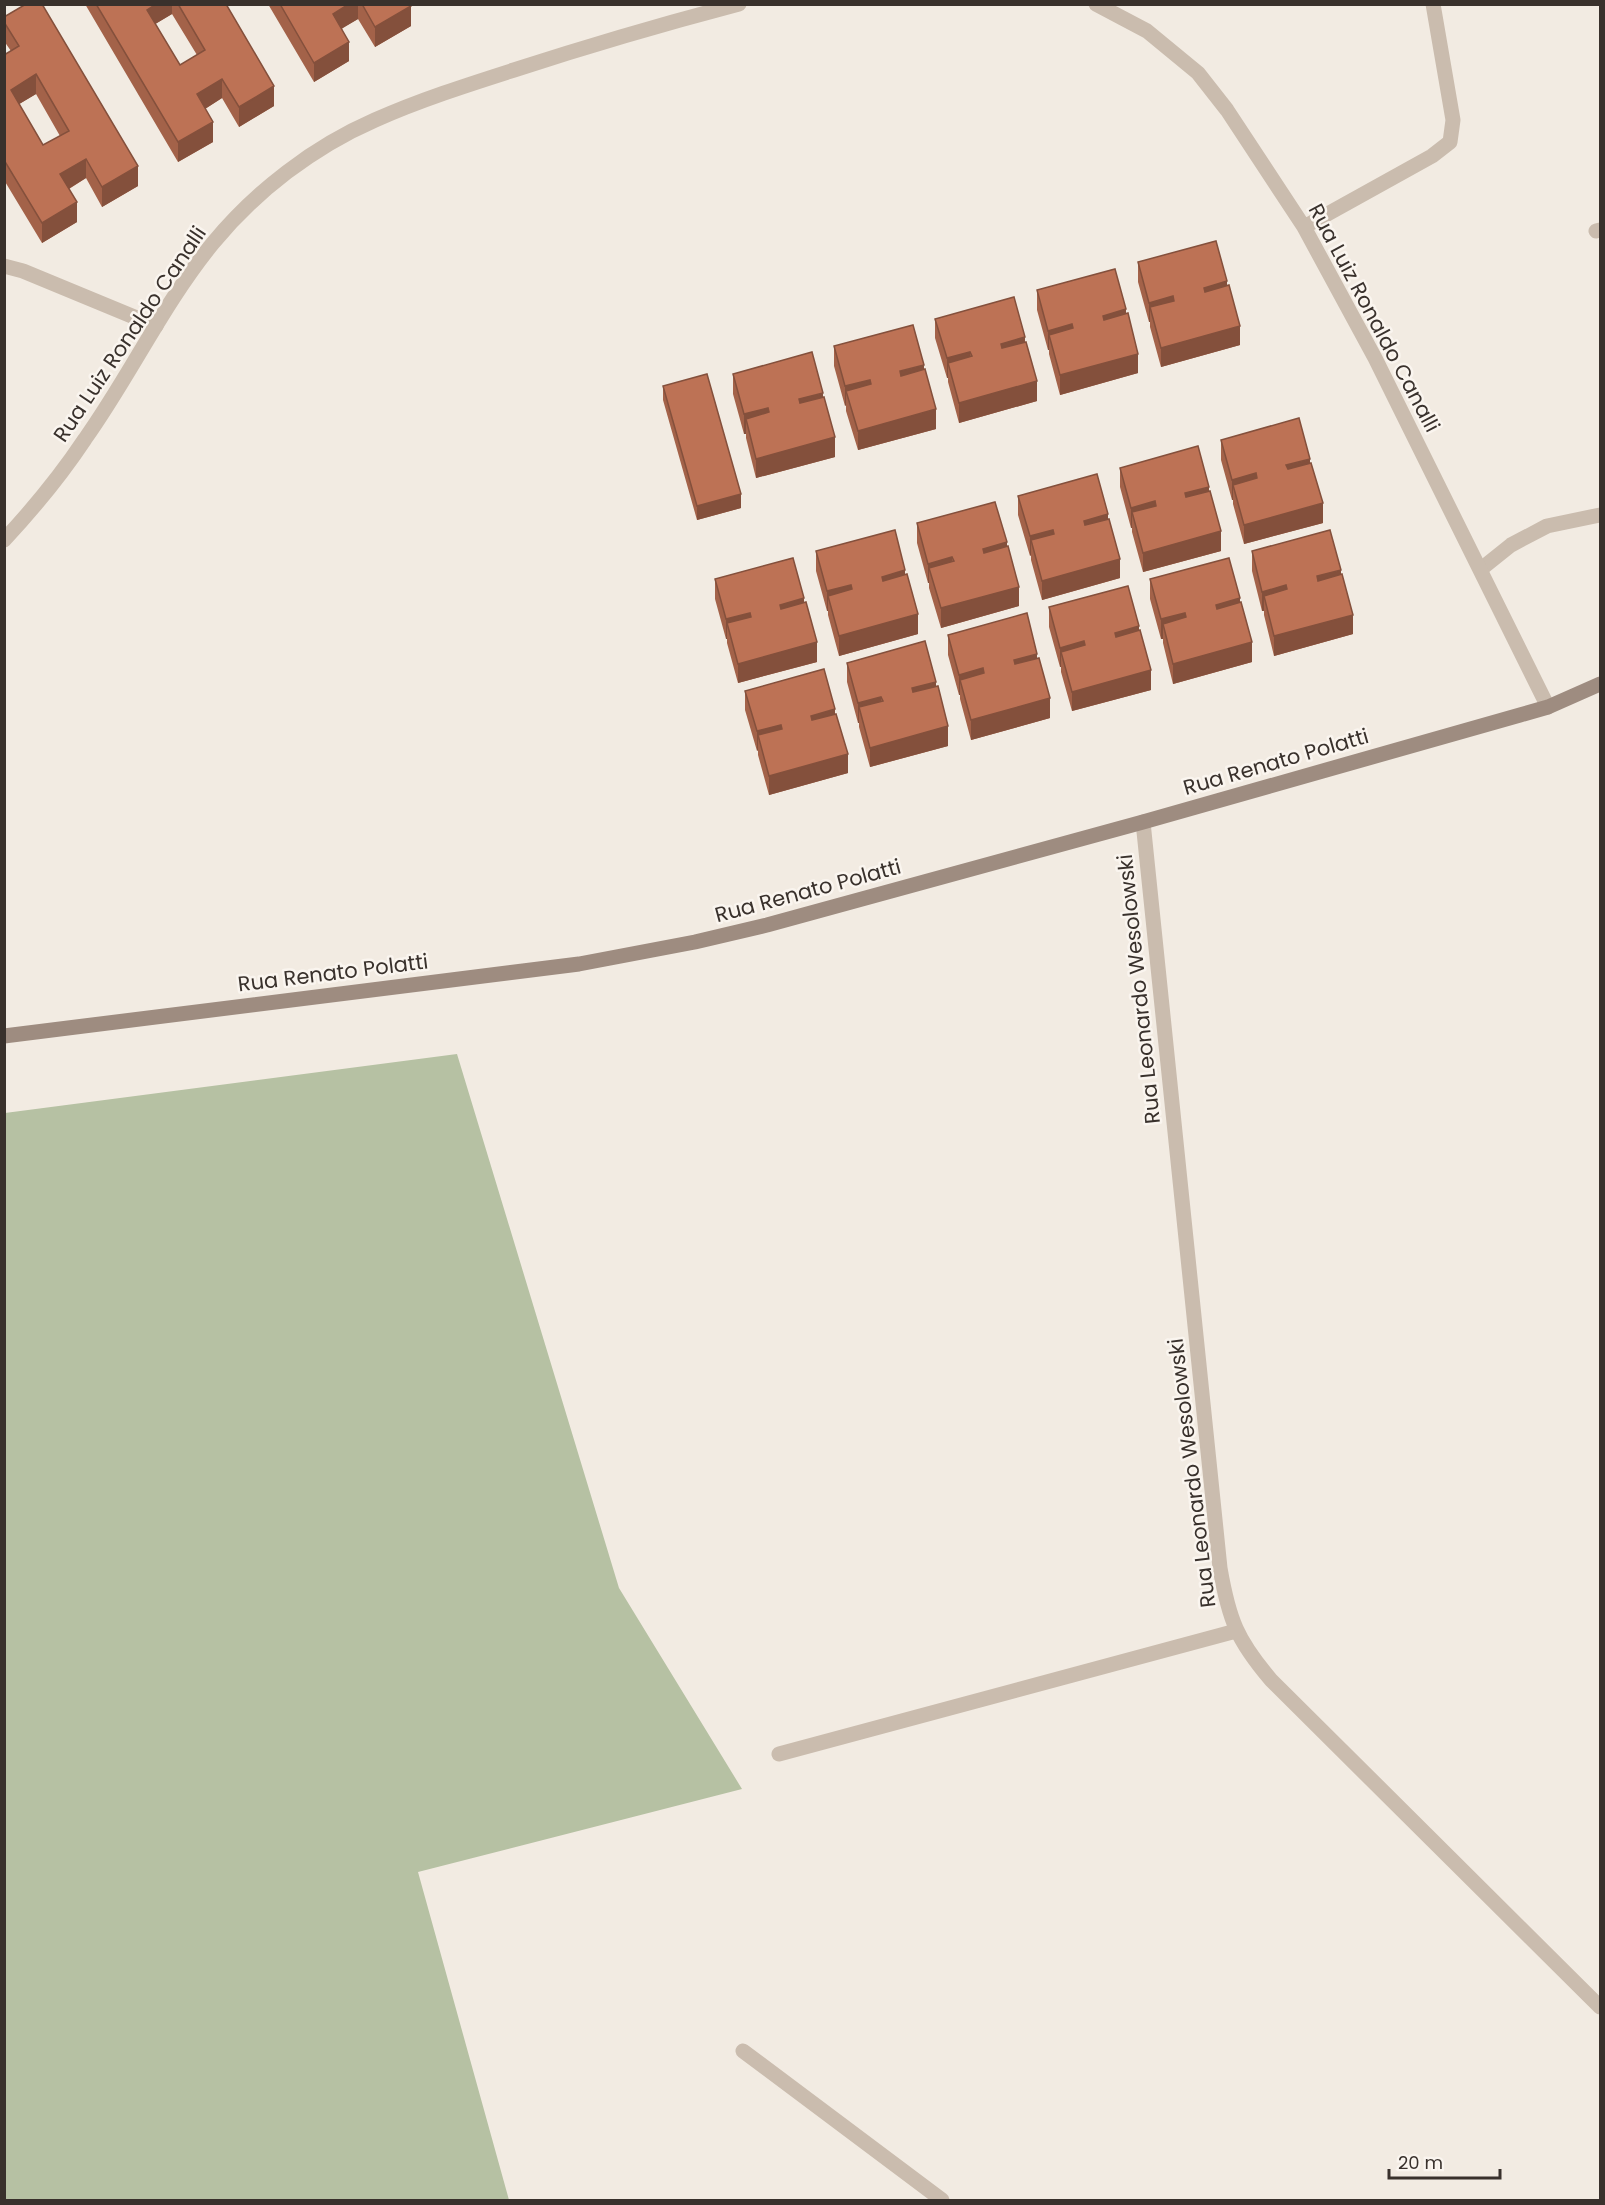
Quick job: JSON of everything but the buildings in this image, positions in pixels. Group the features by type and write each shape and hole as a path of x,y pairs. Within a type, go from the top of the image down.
{"main road":[{"name":"Rua Renato Polatti","path":"4,1036 579,964 637,954 766,925 1143,822 1548,706 1600,684"}],"street":[{"name":"Rua Luiz Ronaldo Canalli","path":"4,540 51,487 87,438 156,326 212,244 252,200 310,155 362,126 425,99 545,60 739,4"},
{"name":"Rua Luiz Ronaldo Canalli","path":"1096,4 1147,31 1198,73 1227,110 1304,227 1375,358 1548,706"},
{"path":"1304,227 1432,156 1450,142 1453,120 1432,4"},
{"path":"4,266 23,271 156,326"},
{"path":"1480,569 1511,545 1547,526 1600,515"},
{"name":"Rua Leonardo Wesolowski","path":"1143,822 1220,1568 1225,1600 1236,1632 1253,1659 1271,1680 1600,2007"},
{"path":"779,1754 1236,1632"},
{"path":"743,2051 942,2200"}],"green space":[{"path":"457,1054 619,1588 742,1789 418,1872 509,2200 5,2200 5,1113"}]}
